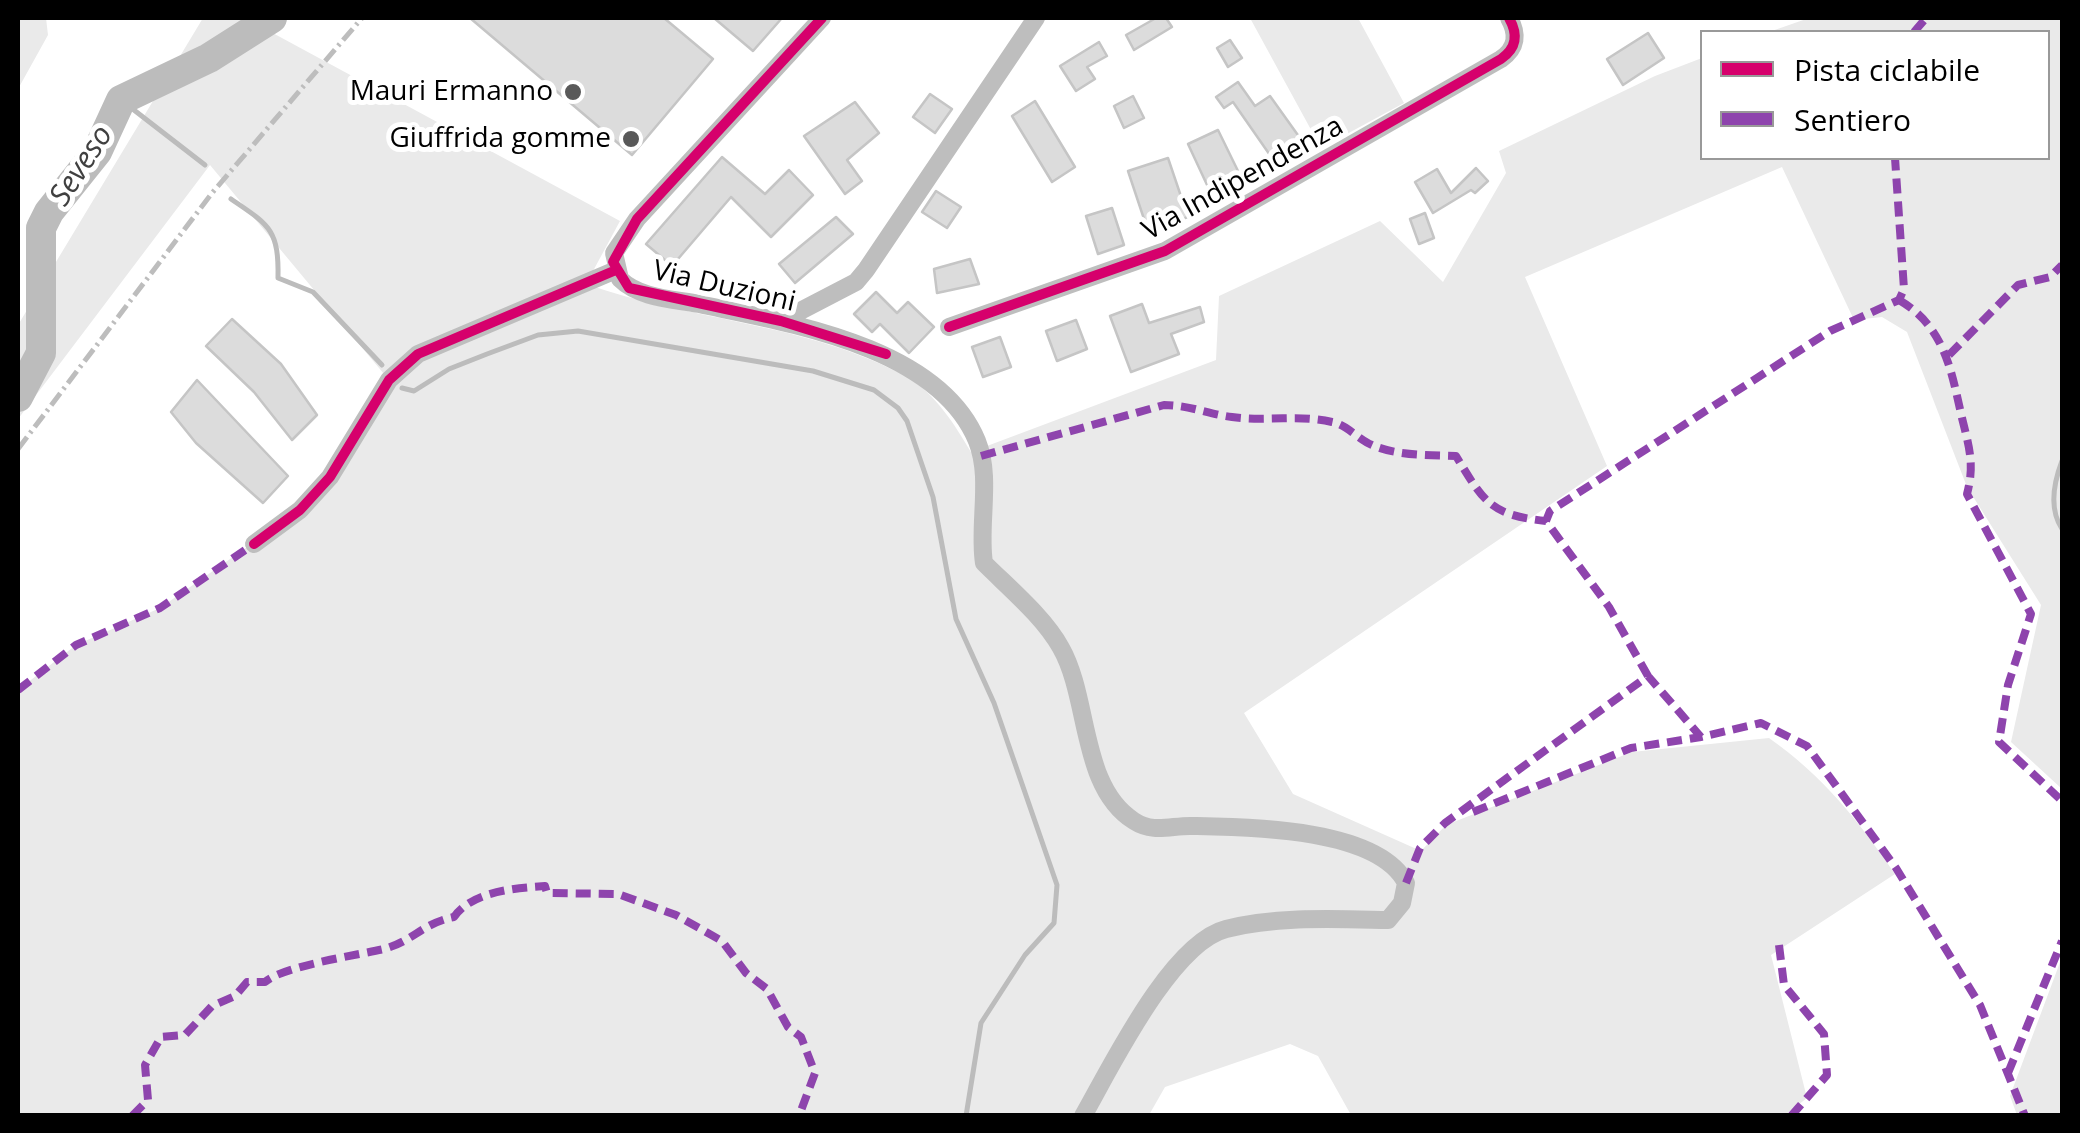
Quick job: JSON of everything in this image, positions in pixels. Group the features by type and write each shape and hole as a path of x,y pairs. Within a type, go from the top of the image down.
{"street":[{"name":"Via Duzioni","path":"822,18 637,219 614,253 616,270 630,288 642,293 781,321 886,354 914,368 964,420 977,442 984,564 1061,647 1078,693 1087,734 1116,806 1136,823 1162,830 1221,826 1341,839 1390,862 1406,883 1406,895 1398,913 1388,920 1294,921 1225,929 1205,939 1189,951 1164,986 1083,1116"},
{"path":"781,321 856,282 1036,18"},
{"name":"Via Indipendenza","path":"949,327 1165,251 1501,60 1509,54 1516,36 1509,18"},
{"path":"254,544 300,510 330,477 389,380 418,354 616,270"}],"shaded area":[{"path":"18,18 46,18 48,35 18,89"},
{"path":"203,18 245,18 620,221 586,284 667,307 790,334 869,359 907,377 927,392 971,452 1216,360 1219,296 1380,221 1443,282 1506,173 1499,151 1655,76 1700,59 1700,160 2050,160 2050,30 1775,30 1809,18 2062,18 2062,789 2011,742 2041,605 1967,487 1907,332 1882,317 1854,320 1782,167 1525,277 1607,466 1244,713 1293,794 1421,851 1446,825 1632,752 1769,738 1838,800 1895,874 1771,955 1807,1098 1785,1115 1351,1115 1318,1056 1290,1044 1165,1087 1149,1115 18,1115 18,690 76,645 160,608 300,510 389,380 210,165 18,419 18,325"},
{"path":"1250,18 1358,18 1404,103 1321,148"},
{"path":"2062,957 2062,1115 2017,1115 2010,1096"}],"building":[{"path":"470,18 664,18 713,59 632,155"},
{"path":"714,18 782,18 753,51"},
{"path":"1156,18 1166,18 1172,27 1134,50 1126,35"},
{"path":"1648,33 1664,58 1623,85 1607,59"},
{"path":"1230,40 1242,58 1228,67 1217,48"},
{"path":"1099,42 1107,56 1087,67 1095,79 1076,91 1060,66"},
{"path":"1238,82 1255,106 1270,96 1300,138 1272,158 1233,102 1224,108 1216,97"},
{"path":"930,94 952,109 935,133 913,117"},
{"path":"1133,96 1144,118 1124,128 1114,106"},
{"path":"1035,101 1075,167 1052,182 1012,116"},
{"path":"855,102 879,133 847,160 862,181 845,194 804,136"},
{"path":"1218,130 1239,173 1208,187 1188,144"},
{"path":"722,157 765,194 789,170 813,195 771,237 731,197 672,266 646,244"},
{"path":"1168,158 1188,217 1148,231 1128,171"},
{"path":"1476,168 1488,181 1475,193 1471,190 1433,213 1415,182 1437,169 1451,193"},
{"path":"936,191 961,207 947,228 922,212"},
{"path":"1112,208 1124,245 1098,254 1086,216"},
{"path":"1425,213 1434,238 1419,244 1410,219"},
{"path":"836,217 853,234 795,283 779,264"},
{"path":"970,259 979,284 937,293 934,269"},
{"path":"876,292 897,313 908,302 934,327 909,353 880,324 872,332 854,314"},
{"path":"1142,304 1149,323 1200,307 1204,322 1171,334 1179,354 1131,372 1110,316"},
{"path":"232,319 281,364 317,415 292,440 254,392 206,346"},
{"path":"1076,320 1087,349 1057,361 1046,331"},
{"path":"1000,337 1011,367 983,377 972,347"},
{"path":"197,380 288,476 263,503 196,443 171,412"}],"waterway":[{"name":"Seveso","path":"18,397 41,353 41,228 49,212 97,152 121,100 209,58 272,18"},
{"path":"121,100 205,165"},
{"path":"231,199 255,215 274,238 278,278 313,292 382,365"},
{"path":"402,388 414,391 449,369 538,335 578,331 813,371 874,390 898,408 907,421 933,497 956,619 994,703 1057,885 1054,923 1025,955 981,1023 966,1116"},
{"path":"2062,461 2054,495 2055,513 2062,529"}],"railway":[{"path":"18,449 212,193 362,18"}],"marked path":[{"path":"1916,30 1926,18"},
{"path":"1648,676 1609,607 1546,521 1550,511 1830,331 1899,300 1904,289 1895,160"},
{"path":"1949,355 2018,285 2050,277 2062,265"},
{"path":"1899,300 1927,323 1944,351 1969,447 1971,474 1967,494 2031,614 2008,685 1999,742 2062,801"},
{"path":"981,456 1164,405 1223,416 1319,420 1348,429 1382,449 1456,456 1490,504 1512,515 1546,521"},
{"path":"18,690 76,645 160,608 254,544"},
{"path":"1406,883 1420,848 1445,823 1648,676 1701,737 1761,723 1807,746 1896,868 1980,1005 2025,1116"},
{"path":"1473,812 1631,748 1701,737"},
{"path":"132,1116 148,1100 145,1065 161,1037 185,1035 212,1006 235,996 247,982 265,982 304,966 384,949 454,917 483,896 545,886 547,893 618,894 676,915 722,941 746,973 767,989 788,1027 801,1037 815,1073 799,1116"},
{"path":"2008,1073 2062,941"},
{"path":"1779,945 1784,985 1824,1034 1827,1075 1791,1116"}],"cycle path":[{"path":"822,18 637,219 613,262 629,288 781,321 886,354"},
{"path":"949,327 1165,251 1501,59 1514,40 1509,18"},
{"path":"254,544 300,510 330,477 389,380 418,354 616,270"}],"place":[{"name":"Mauri Ermanno","path":"573,92"},
{"name":"Giuffrida gomme","path":"631,139"}]}
